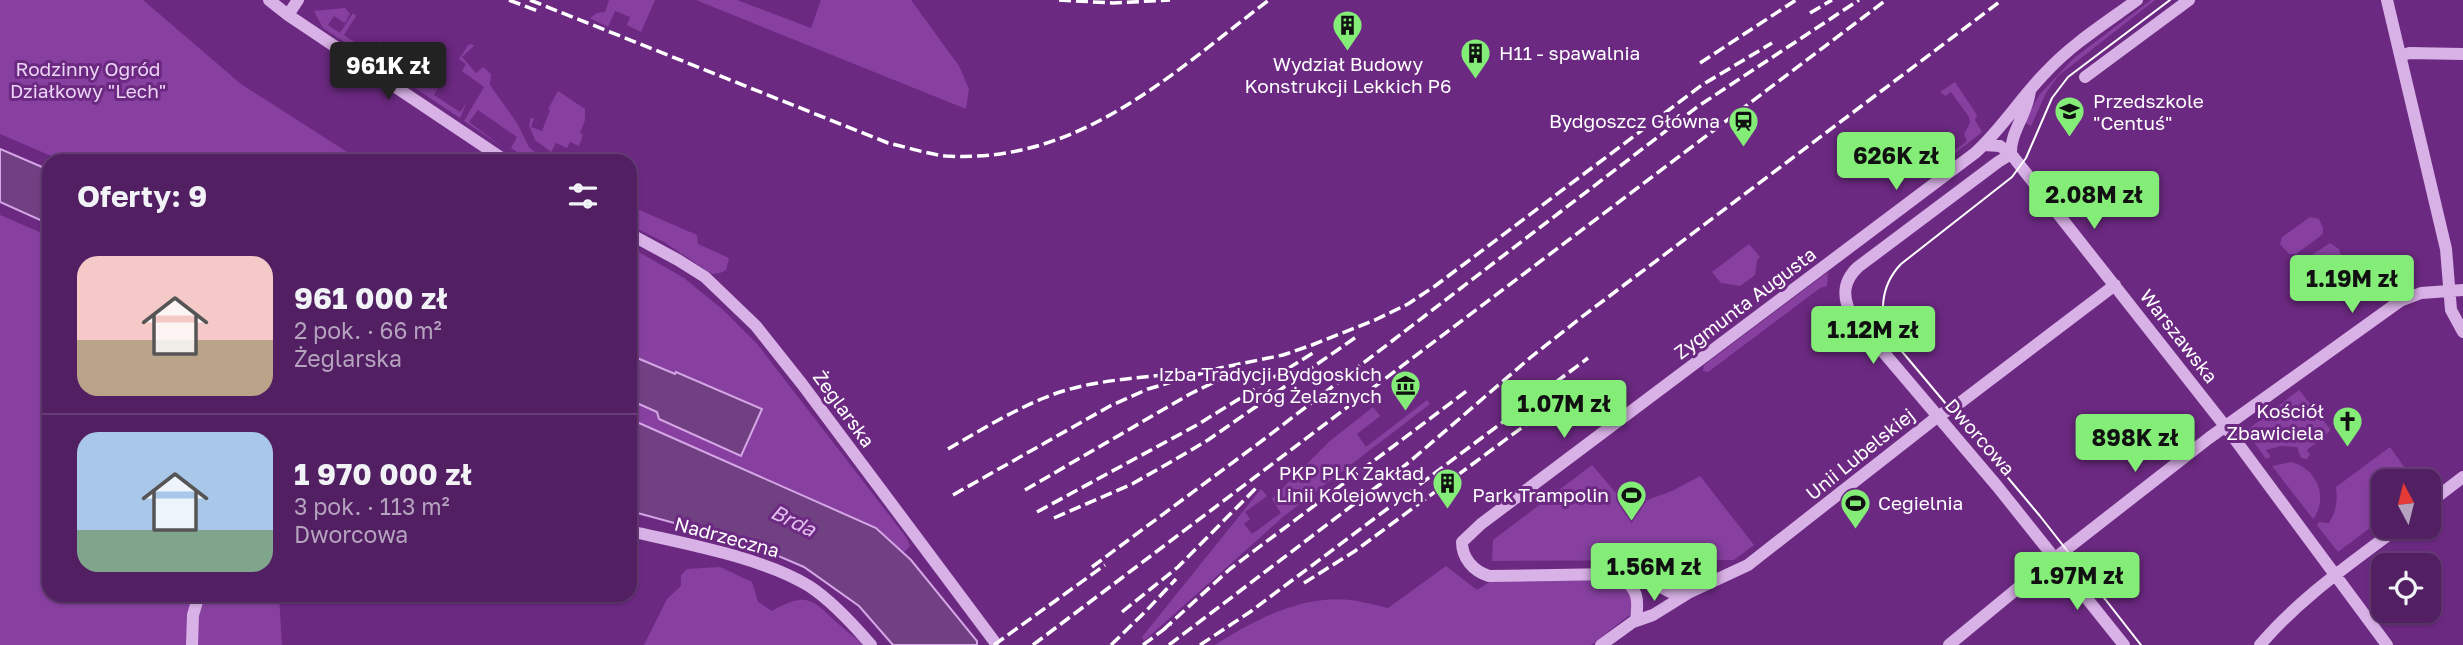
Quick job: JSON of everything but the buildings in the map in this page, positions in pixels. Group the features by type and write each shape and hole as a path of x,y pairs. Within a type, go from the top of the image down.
{"street":[{"path":"269,0 496,154"},
{"path":"288,15 298,0"},
{"name":"Zygmunta Augusta","path":"1621,575 1489,576 1469,563 1462,552 1462,541 1983,145 2061,57 2137,0"},
{"path":"2085,77 2189,0"},
{"path":"2388,0 2442,228 2451,310 2463,332"},
{"path":"2402,55 2463,54"},
{"name":"Zygmunta Augusta","path":"2011,154 2012,139 2029,106 2030,90"},
{"path":"1983,145 2000,146 2011,154"},
{"name":"Warszawska","path":"2011,154 2225,426 2387,645"},
{"name":"Dworcowa","path":"2011,154 1858,267 1845,285 1845,298 1851,314 2056,558 2124,645"},
{"name":"Żeglarska","path":"637,238 705,278 756,326 994,641"},
{"name":"Unii Lubelskiej","path":"1690,592 1748,565 1937,417 1961,402 2115,285"},
{"path":"1949,645 2225,426 2400,301 2421,293 2463,290"},
{"path":"2441,494 2463,477"},
{"name":"Nadrzeczna","path":"637,533 762,565 786,574 831,603 871,645"},
{"path":"2260,645 2283,618 2384,539"},
{"path":"1621,575 1643,578 1670,592 1690,592"},
{"path":"1621,575 1637,595 1636,621"},
{"path":"1601,645 1636,621 1653,615 1690,592"},
{"path":"192,645 193,615 197,602"}],"green space":[{"name":"Rodzinny Ogród Działkowy \"Lech\"","path":"0,0 143,0 241,84 350,154 47,154 0,134"},
{"path":"609,0 655,0 641,32 627,25 630,17 615,11 608,27 590,18 605,12"},
{"path":"696,0 737,0 811,28 821,0 911,0 959,66 969,89 966,109"},
{"path":"2151,0 2155,0 2058,76 2046,93 2031,126 2024,122 2040,94 2074,58"},
{"path":"345,8 350,14 345,23 334,16 328,25 340,33 353,13 356,16 344,35 371,53 379,41 381,42 376,50 389,59 395,51 397,53 389,65 415,82 418,78 428,86 430,83 435,89 437,87 434,95 460,112 466,104 460,118 368,57 370,53 367,57 323,28 314,11"},
{"path":"468,45 474,46 462,57 476,73 483,67 491,74 490,85 517,123 529,147 537,154 520,154 511,148 517,137 478,110 469,122 504,148 464,121 484,87 462,71 466,64 459,59"},
{"path":"1955,82 1977,115 1975,120 1982,132 1940,165 1938,153 1946,148 1952,153 1967,141 1964,134 1970,123 1969,117 1951,92 1945,96 1940,92"},
{"path":"558,91 585,109 585,120 579,146 570,142 567,148 556,143 551,152 535,140 529,125 531,118 534,118 531,127 542,131 550,110 548,109"},
{"path":"637,209 697,235 698,244 729,258 726,270 712,274 664,242 637,228"},
{"path":"0,215 42,233 42,602 198,602 191,645 0,645"},
{"path":"2310,217 2319,219 2323,234 2296,254 2289,254 2280,244 2282,237"},
{"path":"2330,243 2339,249 2342,259 2309,281 2301,272 2300,263"},
{"path":"1749,244 1760,257 1755,275 1740,286 1721,283 1712,272"},
{"path":"637,251 684,278 722,309 758,345 906,537 910,546 903,553 876,528 637,422"},
{"path":"1828,272 1827,286 1820,288 1708,372 1703,371 1704,365"},
{"path":"2299,390 2330,429 2329,432 2307,450 2310,455 2307,459 2301,458 2297,447 2281,446 2266,450 2271,457 2266,459 2246,431"},
{"path":"1427,400 1430,404 1284,516 1144,641 1142,637 1261,489 1267,496 1245,512 1250,519 1244,524 1252,534 1281,513 1272,499 1330,441 1373,407 1380,416 1357,434 1366,447"},
{"path":"2390,447 2406,469 2371,469 2371,527 2338,552 2317,525 2319,522 2329,523 2331,519 2336,506 2336,487"},
{"path":"2291,462 2308,470 2318,485 2320,502 2313,519 2272,466"},
{"path":"1592,465 1628,507 1672,491 1700,476 1754,545 1734,560 1492,561 1493,540"},
{"path":"1446,566 1477,590 1493,580 1615,580 1624,586 1629,594 1631,614 1591,645 1215,645 1263,618 1315,601 1351,600 1388,608"},
{"path":"720,567 752,582 758,602 772,611 795,601 810,601 863,645 644,645 667,599 681,586 681,575 687,569"},
{"path":"1650,569 1711,569 1696,577 1663,579"},
{"path":"204,602 279,602 282,645 197,645 198,613"}],"water":[{"path":"0,149 42,167 42,221 0,202"},
{"path":"637,358 762,409 741,456 659,419 657,412 637,403"},
{"name":"Brda","path":"637,422 876,528 911,560 977,641 977,645 893,645 859,606 804,567 748,543 637,513"}],"tram line":[{"path":"2141,645 2040,516 1894,342 1885,323 1883,302 1889,282 1901,264 2012,177 2026,158 2052,98 2068,77 2170,0"}],"railway":[{"path":"509,0 538,11"},
{"path":"530,0 888,143 946,156 994,155 1039,146 1081,130 1158,84 1269,0"},
{"path":"1059,0 1113,3 1170,0"},
{"path":"1700,63 1796,0"},
{"path":"1810,13 1832,0"},
{"path":"1092,567 1263,440 1697,107 1859,0"},
{"path":"1033,645 1886,0"},
{"path":"1169,645 1408,463 1583,316 2002,0"},
{"path":"953,495 1110,406 1148,389 1220,368 1283,355 1375,320 1408,304 1702,85 1772,43"},
{"path":"1054,518 1132,484 1208,440 1359,335"},
{"path":"1037,512 1197,425 1313,353"},
{"path":"1200,645 1250,612 1588,358"},
{"path":"1025,490 1190,394 1233,373"},
{"path":"948,449 1019,409 1059,392 1107,382 1172,374"},
{"path":"1163,630 1230,569 1468,390"},
{"path":"1304,583 1355,551 1543,412"},
{"path":"1122,612 1178,567 1259,485"},
{"path":"994,645 1105,565"},
{"path":"1111,645 1176,579"},
{"path":"1143,645 1171,624"}],"place":[{"name":"Wydział Budowy Konstrukcji Lekkich P6","path":"1348,52"},
{"name":"H11 - spawalnia","path":"1476,80"},
{"name":"Przedszkole \"Centuś\"","path":"2070,139"},
{"name":"Bydgoszcz Główna","path":"1743,148"},
{"name":"Izba Tradycji Bydgoskich Dróg Żelaznych","path":"1405,412"},
{"name":"Kościół Zbawiciela","path":"2347,449"},
{"name":"PKP PLK Zakład Linii Kolejowych","path":"1447,511"},
{"name":"Park Trampolin","path":"1632,522"},
{"name":"Cegielnia","path":"1855,530"}]}
